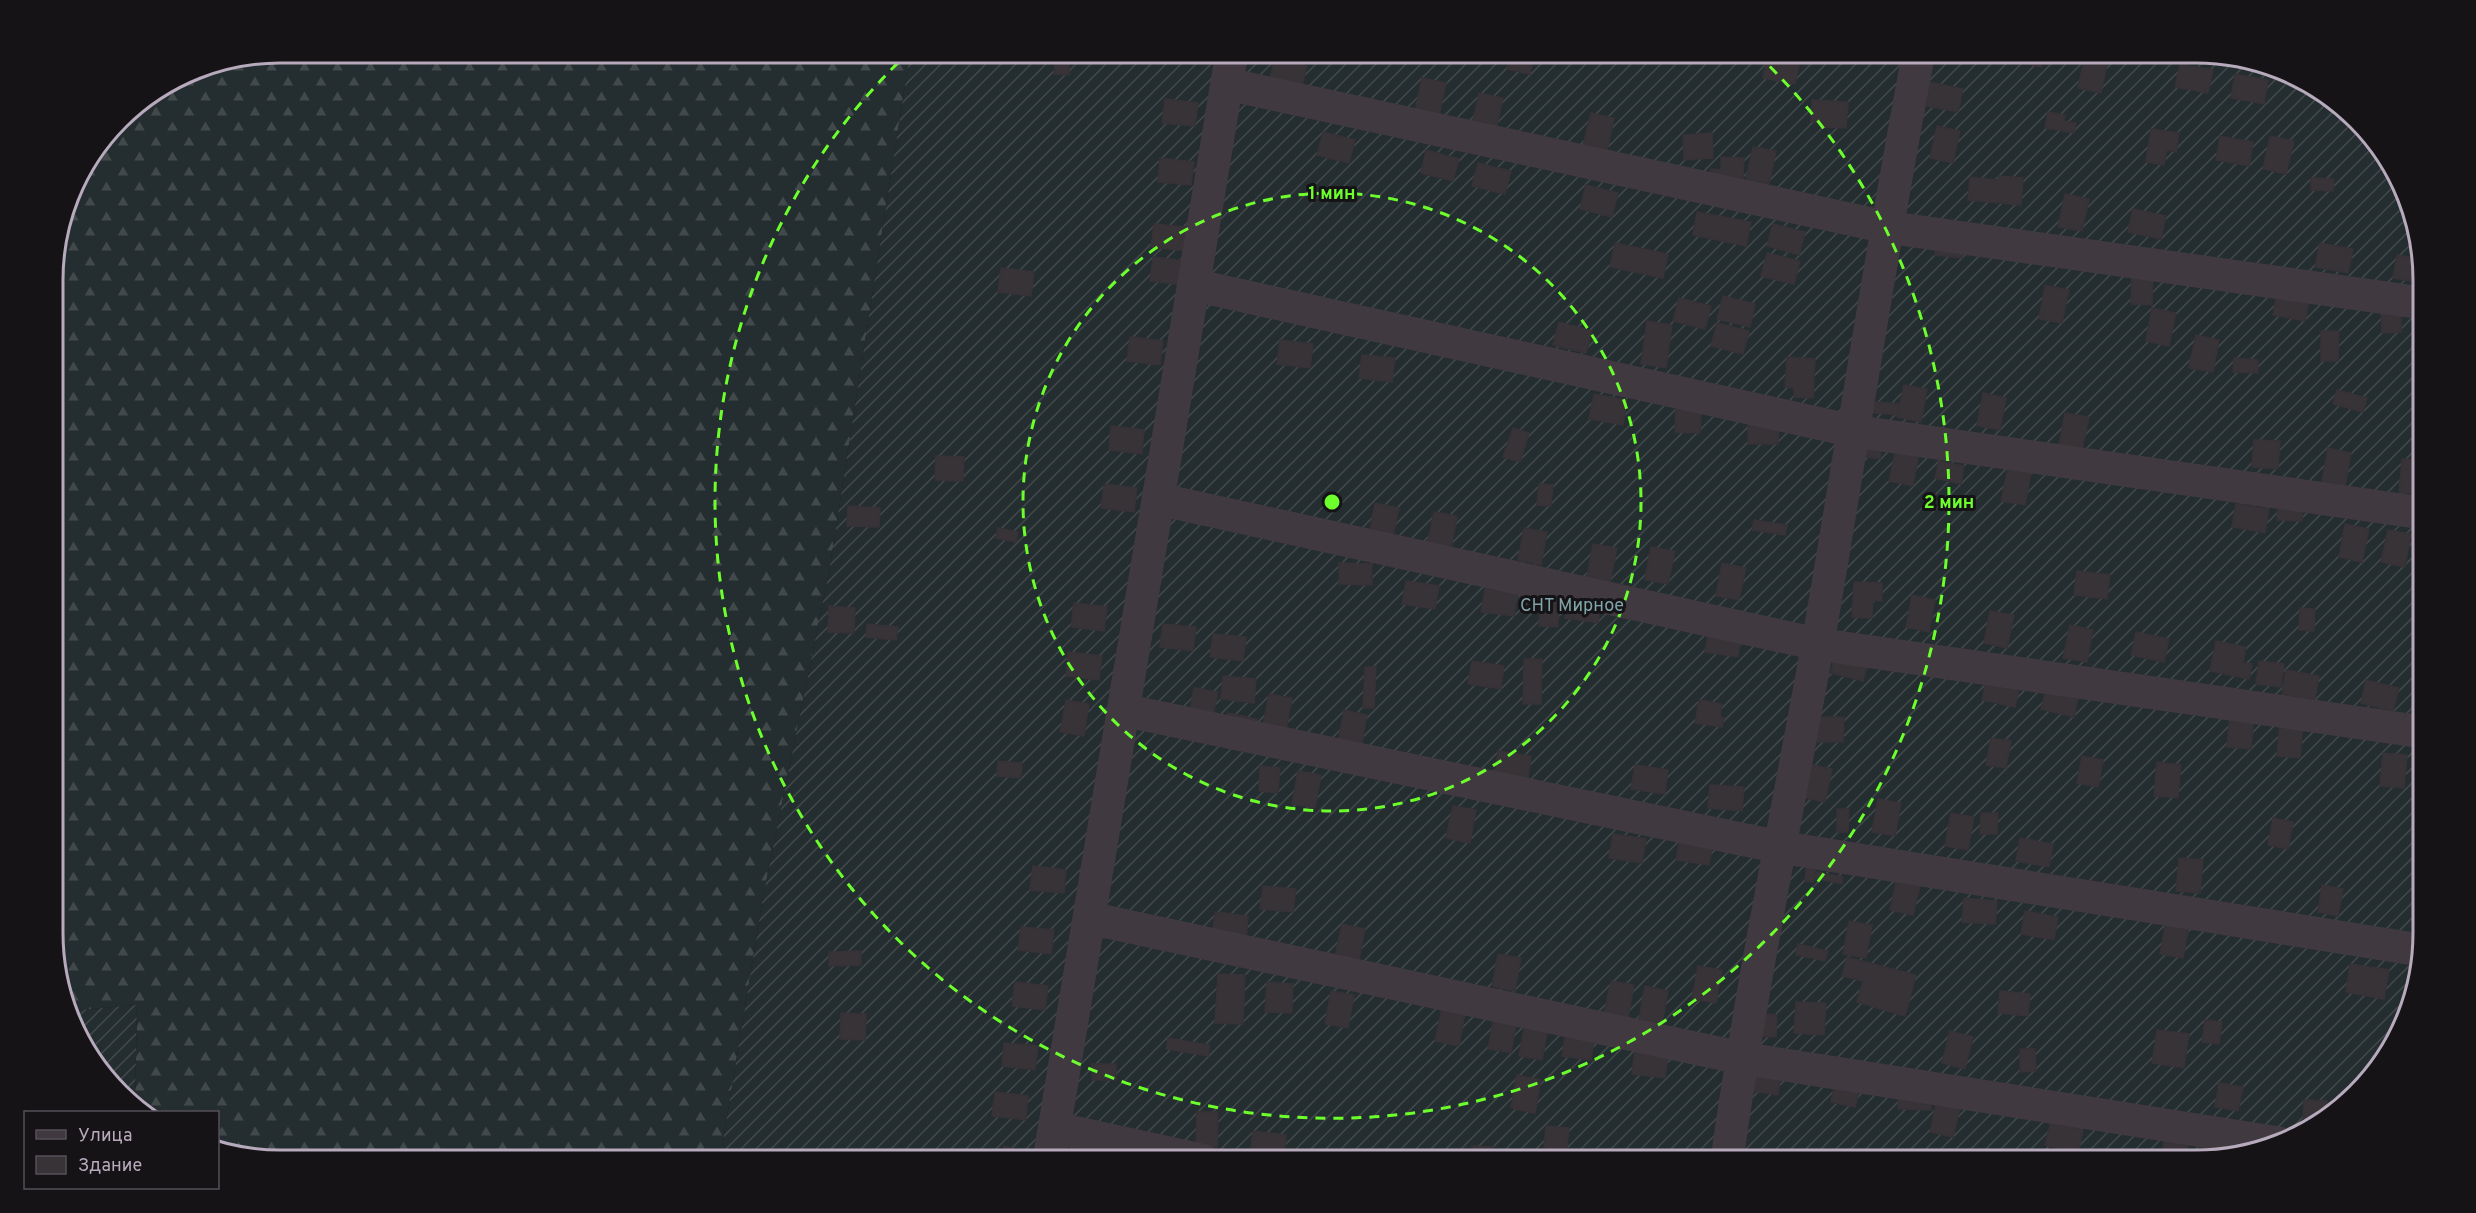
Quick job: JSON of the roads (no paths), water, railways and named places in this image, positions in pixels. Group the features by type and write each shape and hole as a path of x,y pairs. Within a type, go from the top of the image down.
{"street":[{"path":"1051,1150 1230,63"},
{"path":"1728,1150 1741,1058 1817,644 1886,227 1916,63"},
{"path":"1227,84 1886,227 2413,302"},
{"path":"1194,285 1853,431 2413,512"},
{"path":"1158,500 1817,644 2413,731"},
{"path":"1124,710 1779,847 2413,949"},
{"path":"1089,918 1741,1058 2260,1140"},
{"path":"1055,1128 1156,1150"}],"park label":[{"name":"СНТ Мирное","path":"1572,606"}]}
